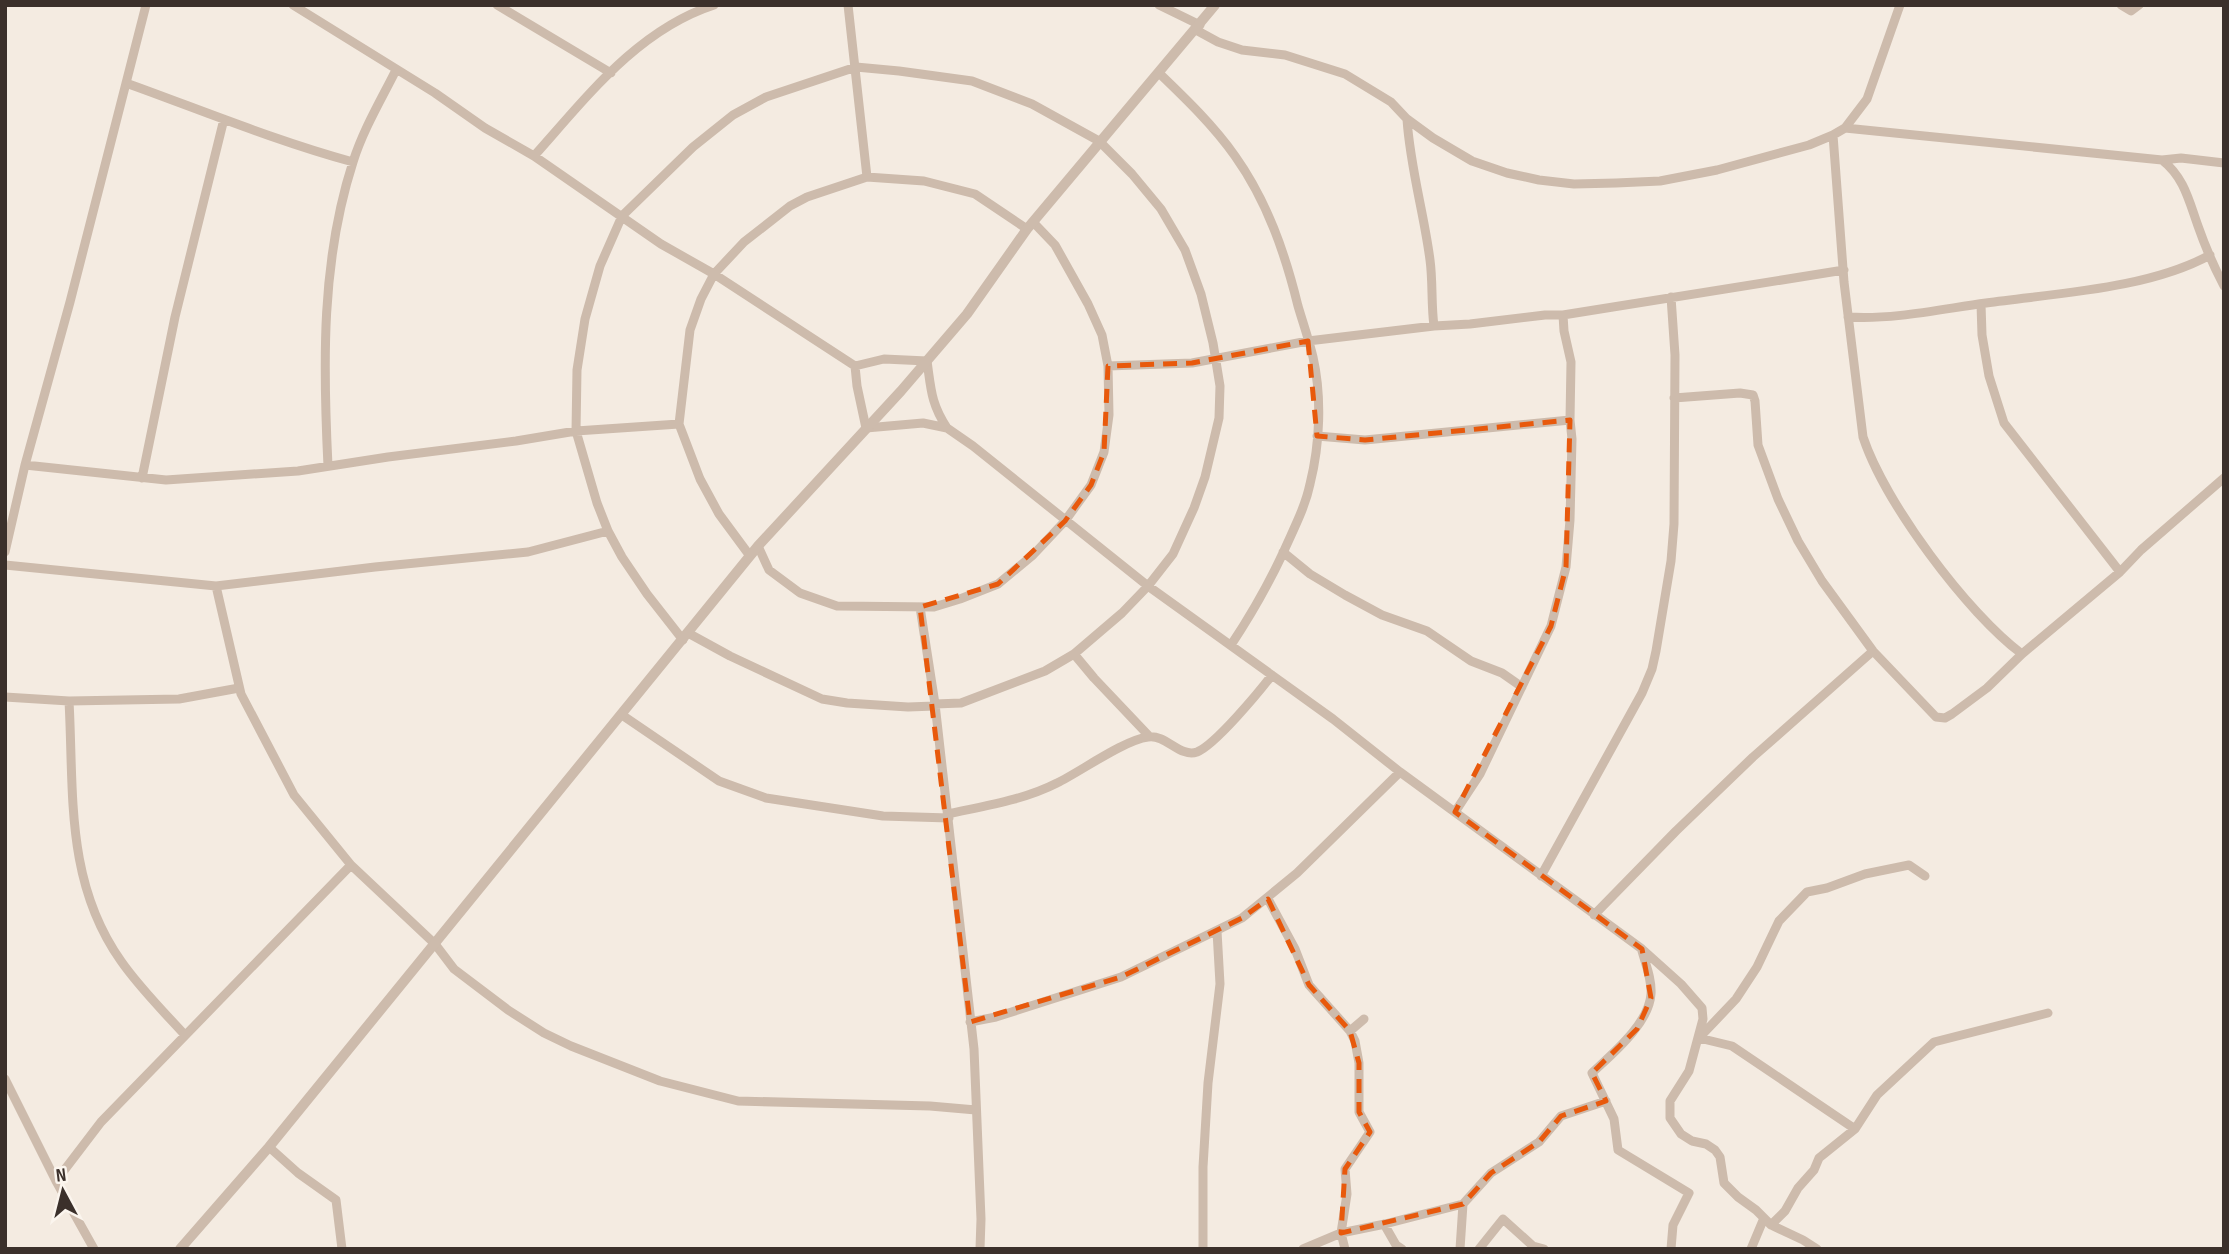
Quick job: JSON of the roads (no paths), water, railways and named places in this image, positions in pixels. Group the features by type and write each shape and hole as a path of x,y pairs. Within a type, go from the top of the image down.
{"street":[{"path":"5,552 25,465 146,5"},
{"path":"293,5 435,93 485,128 534,156 661,244 715,274 855,366 884,359 926,361"},
{"path":"497,5 611,73"},
{"path":"534,156 636,47 666,26 714,5"},
{"path":"848,5 867,177"},
{"path":"1159,5 1218,41 1242,50 1285,54 1345,74 1391,102 1407,119 1472,161 1507,173 1574,184 1660,181 1692,176 1752,162 1810,145 1833,135 1845,128 1867,99 1900,5"},
{"path":"180,1249 269,1147 758,546 967,314 1030,226 1099,141 1160,74 1215,5"},
{"path":"2121,5 2131,11 2139,5"},
{"path":"856,67 972,82 1032,104 1099,141 1132,174 1161,209 1185,250 1201,294 1220,386 1219,418 1205,478 1173,554 1148,586 1122,613 1074,654 1045,671 961,703 908,707 822,699 685,636 647,594 608,531 576,431 577,370 585,318 600,266 622,216 693,147 733,115 766,97 856,67"},
{"path":"328,466 324,386 328,285 335,239 353,162 396,70"},
{"path":"1160,74 1218,134 1236,157 1258,194 1286,259 1313,359 1318,399 1317,436 1310,484 1297,523 1251,615 1231,645"},
{"path":"126,83 224,120 353,162"},
{"path":"1407,119 1409,154 1430,263 1434,326"},
{"path":"142,478 175,317 224,120"},
{"path":"1845,128 2162,160 2181,158 2224,163"},
{"path":"1833,135 1848,317 1863,437 1902,512 1945,574 2003,640 2022,654"},
{"path":"2162,160 2176,173 2185,188 2224,286"},
{"path":"750,556 719,514 700,479 679,424 690,330 701,299 715,274 744,242 790,206 807,197 867,177 925,181 975,194 1030,226 1055,245 1102,335 1108,366 1109,415 1104,452 1091,485 1065,521 1033,555 998,584 934,607 837,606 800,593 769,570 758,546"},
{"path":"1848,317 1871,318 1981,304 2150,278 2191,265 2210,255"},
{"path":"1108,366 1192,362 1308,341 1434,326 1563,315 1844,270"},
{"path":"1541,876 1643,693 1652,668 1671,561 1674,524 1675,355 1671,297"},
{"path":"1981,304 1982,335 1989,376 2004,424 2120,572"},
{"path":"1455,812 1479,774 1551,626 1566,567 1572,439 1571,362 1563,315"},
{"path":"926,361 932,399 947,428 1016,479 1148,586 1642,949 1694,996 1702,1007 1703,1019 1689,1071 1670,1101 1670,1118 1681,1134 1715,1150 1720,1157 1724,1182 1738,1197 1772,1226 1816,1249"},
{"path":"855,366 866,428"},
{"path":"1674,398 1740,393 1753,395 1758,445 1777,499 1798,541 1822,581 1873,651 1936,717 1945,718 1987,688 2022,654 2120,572 2141,550 2224,478"},
{"path":"1317,436 1365,440 1570,420"},
{"path":"866,428 923,423 947,428"},
{"path":"25,465 166,480 298,471 576,431 679,424"},
{"path":"5,565 216,586 375,566 528,552 608,531"},
{"path":"1283,552 1310,574 1382,615 1427,631 1471,661 1502,673 1522,687"},
{"path":"216,586 239,688 294,795 351,865 435,944 454,969 508,1010 544,1033 660,1081 738,1101 930,1106 976,1110"},
{"path":"920,607 935,705 977,1082 980,1249"},
{"path":"1594,915 1753,757 1873,651"},
{"path":"1074,654 1149,736 1164,740 1187,753 1207,746 1272,675"},
{"path":"5,697 69,701 179,699 239,688"},
{"path":"69,701 76,847 93,914 121,962 184,1034"},
{"path":"622,715 719,781 766,798 883,816 948,816 1008,800 1055,784 1149,736"},
{"path":"970,1022 996,1017 1121,977 1242,918 1268,899 1400,772"},
{"path":"1699,1038 1735,999 1757,967 1779,921 1807,892 1909,864 1925,876"},
{"path":"56,1181 101,1122 351,865"},
{"path":"1268,899 1295,949 1309,985 1350,1031 1360,1063 1359,1112 1370,1132 1345,1169 1348,1194 1341,1233 1345,1249"},
{"path":"1203,1249 1203,1167 1208,1083 1220,984 1217,931"},
{"path":"1642,949 1651,998 1637,1029 1592,1073 1614,1119 1618,1150 1689,1193 1672,1225 1671,1249"},
{"path":"1772,1226 1814,1170 1819,1158 1855,1129 1877,1096 1934,1042 2049,1013"},
{"path":"1350,1031 1364,1019"},
{"path":"1699,1038 1732,1045 1855,1129"},
{"path":"5,1079 56,1181 94,1249"},
{"path":"1303,1249 1341,1233 1463,1203 1491,1173 1539,1142 1561,1116 1606,1101"},
{"path":"269,1147 298,1173 336,1200 342,1249"},
{"path":"1460,1249 1463,1203"},
{"path":"1751,1249 1764,1217"},
{"path":"1479,1249 1503,1219 1533,1246 1544,1249"},
{"path":"1384,1224 1396,1245 1402,1249"}]}
